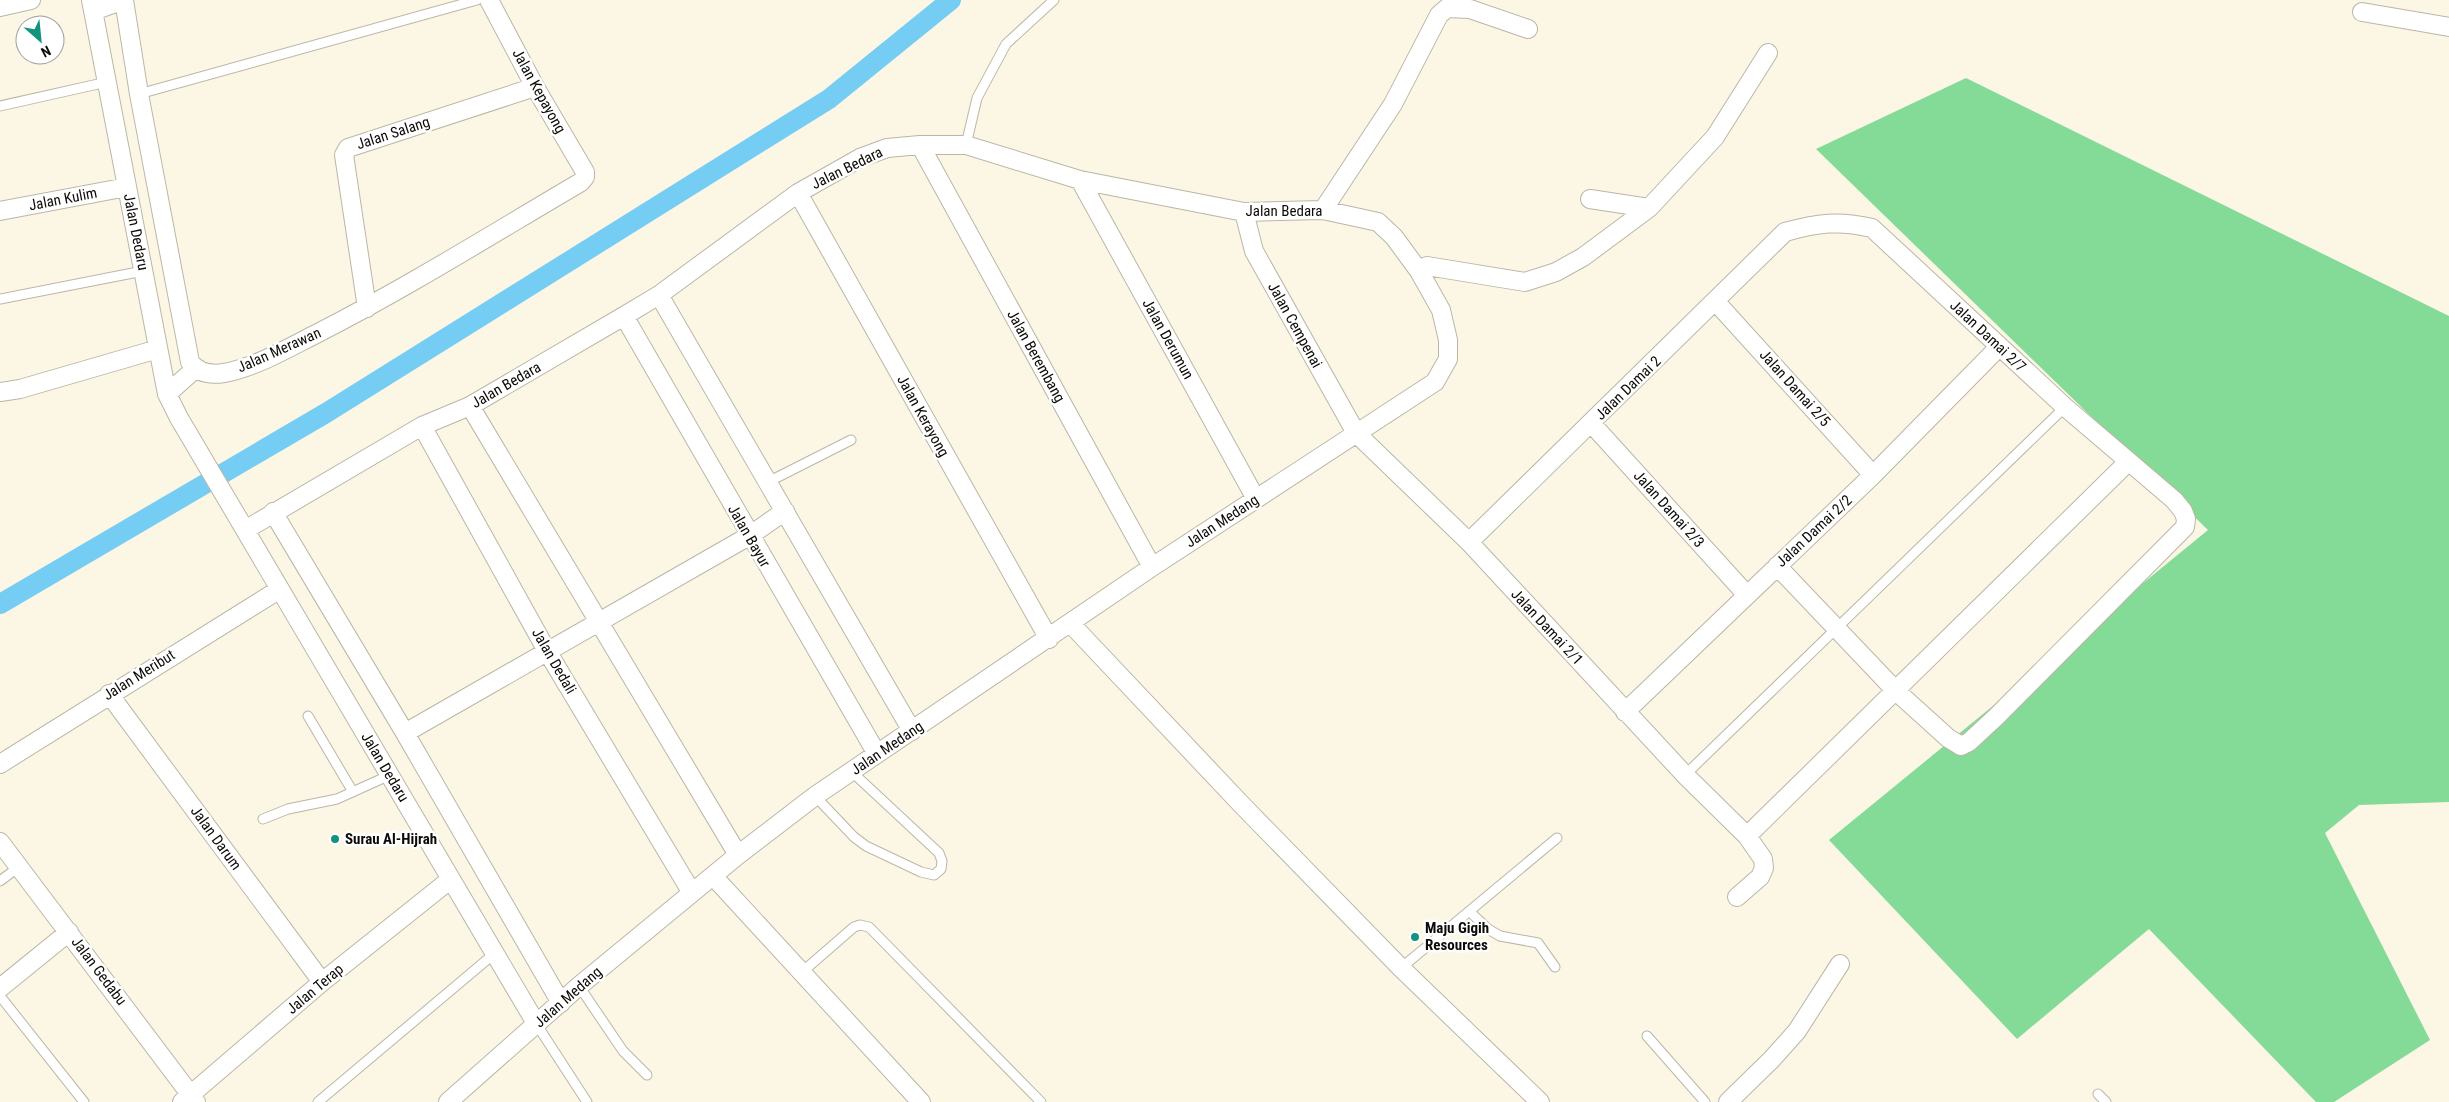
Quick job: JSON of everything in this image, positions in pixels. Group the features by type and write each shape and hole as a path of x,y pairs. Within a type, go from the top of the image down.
{"street":[{"path":"0,7 31,0"},
{"path":"92,5 124,0 139,94 190,362 195,369 167,394"},
{"name":"Jalan Kepayong","path":"489,0 535,87 585,172 585,177 581,182"},
{"name":"Jalan Dedaru","path":"92,5 167,394 244,530 537,1024"},
{"path":"1323,210 1393,104 1439,15 1446,8 1470,9 1528,29"},
{"path":"2362,12 2449,27"},
{"path":"1419,271 1427,266 1525,282 1556,272 1583,257 1649,208 1715,137 1768,53"},
{"name":"Jalan Salang","path":"367,308 344,154 348,148 535,87"},
{"name":"Jalan Bedara","path":"244,530 422,426 470,406 659,295 798,193 860,158 887,148 920,144 966,145 1080,180 1244,212 1323,210 1378,222 1394,237 1419,271 1441,310 1448,340 1448,359 1434,382 1356,433"},
{"name":"Jalan Berembang","path":"920,144 1152,567"},
{"name":"Jalan Derumun","path":"1080,180 1256,499"},
{"name":"Jalan Merawan","path":"195,369 204,373 223,374 281,352 367,308 581,182"},
{"name":"Jalan Kulim","path":"0,211 127,187"},
{"name":"Jalan Kerayong","path":"798,193 1048,639"},
{"path":"1590,200 1649,208"},
{"name":"Jalan Cempenai","path":"1244,212 1254,252 1356,433 1469,542"},
{"name":"Jalan Damai 2/7","path":"1785,232 1816,223 1844,222 1872,228 2064,407 2174,500 2183,511 2186,519 2185,527 1969,742 1961,746 1948,738 1896,691"},
{"name":"Jalan Damai 2","path":"1469,542 1716,302 1785,232"},
{"path":"659,295 912,731"},
{"name":"Jalan Damai 2/5","path":"1716,302 1873,475"},
{"name":"Jalan Bayur","path":"624,316 749,536 877,754"},
{"name":"Jalan Damai 2/2","path":"1625,712 1746,594 1873,475 1999,347"},
{"path":"0,392 20,389 158,348"},
{"path":"0,404 20,389"},
{"path":"470,406 738,855"},
{"name":"Jalan Damai 2/3","path":"1591,423 1746,594"},
{"name":"Jalan Dedali","path":"422,426 547,651 692,893"},
{"name":"Jalan Medang","path":"448,1102 580,986 738,855 815,796 1071,624 1152,567 1356,433"},
{"path":"1747,836 2128,462"},
{"path":"405,733 749,536 785,511"},
{"path":"273,512 405,733 561,1003"},
{"name":"Jalan Damai 2/1","path":"1469,542 1625,712 1747,836 1763,860 1764,868 1760,877 1737,897"},
{"path":"1777,566 1896,691"},
{"name":"Jalan Meribut","path":"0,764 109,694 280,589"},
{"path":"1071,624 1241,804 1401,968 1540,1102"},
{"name":"Jalan Darum","path":"109,694 322,982"},
{"name":"Jalan Gedabu","path":"0,842 69,932 189,1099"},
{"path":"713,876 921,1102"},
{"name":"Jalan Terap","path":"189,1099 322,982 451,879"},
{"path":"0,988 69,932"},
{"path":"1728,1102 1772,1059 1797,1031 1840,964"}],"lane":[{"path":"139,94 477,0"},
{"path":"966,145 977,98 1006,44 1054,0"},
{"path":"0,106 107,82"},
{"path":"0,299 143,271"},
{"path":"1685,775 2064,407"},
{"path":"768,482 852,440"},
{"path":"308,716 353,792"},
{"path":"815,796 854,837 866,846 921,872 934,875 941,869 942,861 939,853 852,771"},
{"path":"263,819 288,809 337,799 390,774"},
{"path":"1401,968 1557,838"},
{"path":"0,881 20,866"},
{"path":"1469,911 1488,929 1500,936 1538,943 1554,967"},
{"path":"802,973 854,927 860,925 869,927 1041,1102"},
{"path":"318,1102 495,953"},
{"path":"580,986 623,1052 647,1075"},
{"path":"0,996 84,1102"},
{"path":"537,1024 587,1102"},
{"path":"1646,1036 1705,1102"},
{"path":"2098,1094 2106,1102"}],"green space":[{"path":"1966,78 2449,316 2449,802 2359,805 2325,833 2430,1040 2334,1102 2316,1102 2149,929 2017,1039 1829,840 2208,530 1816,149"}],"waterway":[{"path":"0,604 326,413 829,99 951,0"}],"place":[{"name":"Surau Al-Hijrah","path":"335,839"},
{"name":"Maju Gigih Resources","path":"1415,937"}]}
